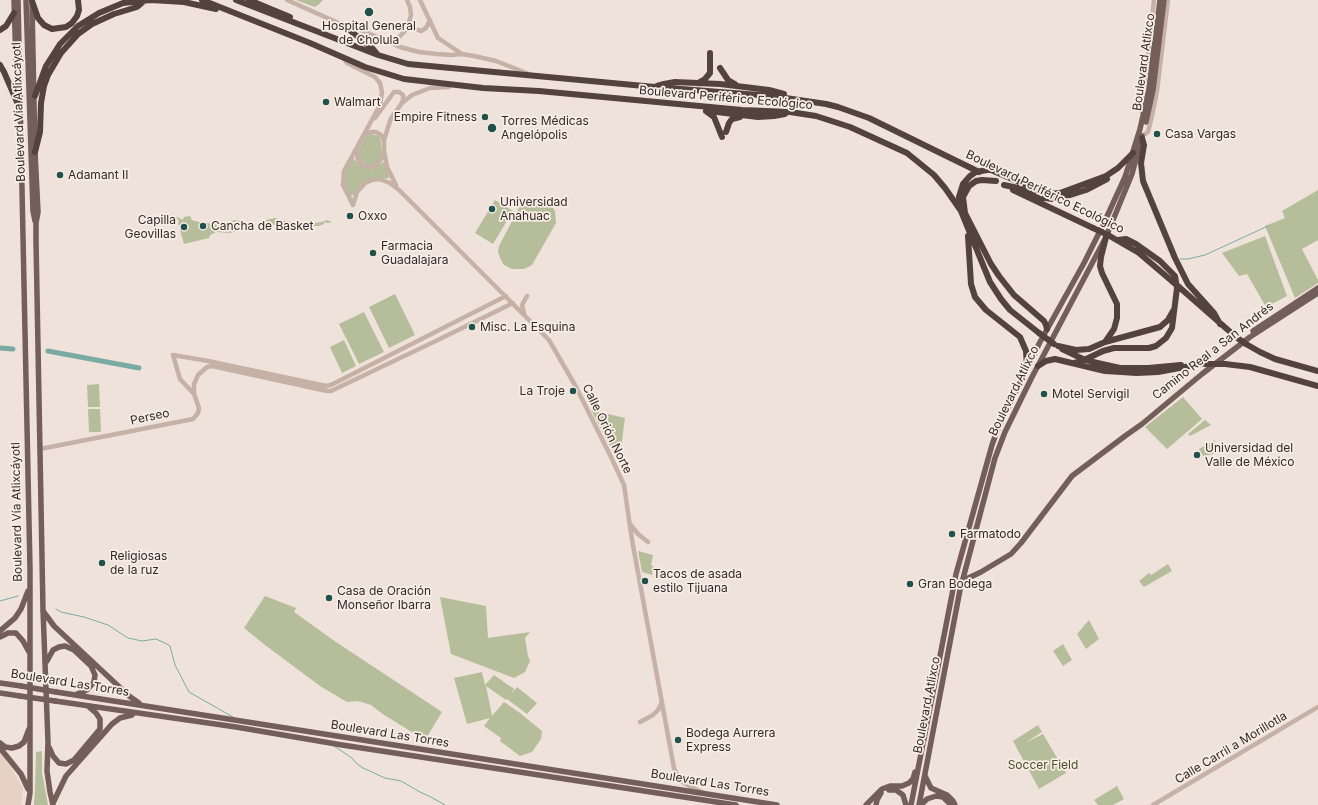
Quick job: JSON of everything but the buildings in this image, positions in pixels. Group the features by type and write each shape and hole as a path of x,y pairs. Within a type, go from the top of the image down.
{"highway":[{"path":"30,0 38,18 44,25 52,29 66,27 72,23 79,10 78,0"},
{"path":"35,152 40,132 41,103 44,86 48,75 61,53 78,34 92,24 114,14 137,7 149,0"},
{"path":"35,96 40,77 49,60 60,44 73,30 88,19 123,3 149,0 184,2 215,9 300,41 310,43"},
{"name":"Boulevard Periférico Ecológico","path":"202,0 310,43 365,67 404,79 456,85 742,110 803,113 850,127 907,154 934,175 945,188 960,211 990,282 1000,299 1010,310 1056,345 1093,362 1120,368 1203,364 1250,366 1318,386"},
{"name":"Boulevard Periférico Ecológico","path":"236,0 378,55 399,62 424,67 793,98 838,107 862,116 971,168 1034,201 1118,240 1144,256 1220,324 1246,344 1275,359 1318,371"},
{"path":"248,0 300,21 312,29"},
{"path":"0,30 6,26 14,13"},
{"path":"343,25 372,48 378,55"},
{"path":"695,83 705,79 710,73 710,53"},
{"path":"0,65 17,102"},
{"path":"720,68 728,80 743,87"},
{"path":"655,87 671,82 695,83 743,87 776,92 793,98"},
{"path":"640,101 655,105 705,110 758,118 790,112"},
{"path":"705,110 714,117 722,137"},
{"path":"726,132 732,119 747,116"},
{"path":"1142,137 1144,145 1141,163 1143,181 1175,258 1188,284 1214,313 1220,324"},
{"path":"960,211 959,197 961,187 970,176 976,172 991,170 1043,192 1056,194 1069,191 1106,176 1118,168 1133,154"},
{"path":"1004,185 1018,188 1043,198 1052,199 1064,197 1091,188 1108,178 1133,154"},
{"path":"996,181 986,179 976,181 969,186 964,195 963,202 965,213 991,264 999,276 1014,294 1045,322 1047,330"},
{"path":"967,229 971,284 974,294 982,307 1016,333 1026,351 1028,368"},
{"path":"976,235 990,282"},
{"path":"1104,342 1114,329 1118,312 1116,300 1100,266 1101,257 1109,237"},
{"path":"1074,363 1082,362 1111,348 1149,348 1161,343 1171,331 1177,282 1173,273 1160,261 1131,242 1124,239 1118,240"},
{"path":"1056,345 1084,350 1104,342 1160,326 1168,320 1174,310"},
{"path":"1038,366 1053,359 1105,371 1129,373 1158,372 1203,364"}],"main road":[{"name":"Boulevard Vía Atlixcáyotl","path":"14,0 19,207 23,219"},
{"name":"Boulevard Vía Atlixcáyotl","path":"18,0 30,654 30,793 28,805"},
{"name":"Boulevard Vía Atlixcáyotl","path":"30,0 35,96 35,152 38,212 36,223 43,610 48,742 47,771 53,804"},
{"name":"Boulevard Vía Atlixcáyotl","path":"30,0 32,211 36,223"},
{"path":"1148,116 1149,89 1160,0"},
{"name":"Boulevard Atlixco","path":"920,805 962,583 995,458 1005,432 1038,366 1091,267 1109,237 1132,174 1148,116 1153,90 1164,0"},
{"name":"Boulevard Atlixco","path":"911,805 954,581 992,445 1001,423 1047,330 1104,223 1148,116"},
{"path":"1084,263 1091,267"},
{"name":"Camino Real a San Andrés","path":"962,583 1011,554 1069,479 1125,436 1130,430 1242,339 1269,320 1309,296 1318,288"},
{"name":"Camino Real a San Andrés","path":"1309,296 1318,294"},
{"path":"954,581 962,583"},
{"path":"0,631 15,618 21,609 29,589"},
{"path":"43,610 54,626 129,696 141,705"},
{"path":"0,637 8,633 16,634 23,641 30,654"},
{"path":"46,669 48,657 55,648 65,646 74,650 91,666 95,675 94,682 90,688 85,692 76,695"},
{"path":"866,805 882,789 890,786 902,786 909,783 913,779 933,674 937,669"},
{"name":"Boulevard Las Torres","path":"0,683 777,805"},
{"name":"Boulevard Las Torres","path":"0,694 236,727 342,745 736,805"},
{"path":"48,742 51,753 59,763 66,764 74,760 100,728 100,719 89,706"},
{"path":"53,804 66,776 112,724 120,718 138,714"},
{"path":"0,743 5,747 12,748 19,746 24,742 30,727"},
{"path":"0,748 21,774 30,793"},
{"path":"925,776 931,788 947,795 955,805"},
{"path":"876,805 882,792 891,789 896,790 903,795 906,805"},
{"path":"920,805 927,799 936,796 943,798 951,805"}],"street":[{"path":"287,0 343,25 354,27 388,43 419,52 450,55 462,54 496,61 530,75"},
{"path":"388,43 396,40 407,29 410,21 410,7 407,0"},
{"path":"420,0 438,38 462,54"},
{"path":"1154,0 1148,57 1140,109 1148,116 1157,91 1168,0"},
{"path":"410,21 413,28 420,31 426,28 430,20"},
{"path":"343,57 347,63 373,75 380,83 382,92 382,100 345,168 343,175 343,185 351,203 361,187 372,180 388,180 391,176"},
{"path":"356,150 358,160 361,164 368,168 379,163 384,154 384,140 391,118 402,103 412,95 425,89 456,85"},
{"path":"371,121 380,113 394,92 399,92 403,95 404,99 402,103"},
{"path":"363,136 373,132 381,135 384,140"},
{"name":"Calle Orión Norte","path":"384,154 391,176 399,190"},
{"name":"Calle Orión Norte","path":"386,180 399,190 549,340 575,385 624,485 629,522 667,731 677,775 686,784 708,793"},
{"path":"194,394 180,379 173,355 326,386 506,296"},
{"path":"524,315 522,304 527,296"},
{"path":"194,394 194,384 198,375 207,367 212,366 327,391 338,388 512,303"},
{"path":"374,363 377,369"},
{"name":"Perseo","path":"40,449 193,419 198,413 199,408 194,394"},
{"path":"629,522 638,534 648,542"},
{"path":"640,722 653,715 662,702"},
{"name":"Calle Carril a Morillotla","path":"1153,805 1318,707"}],"green space":[{"path":"296,0 323,0 315,7"},
{"path":"371,134 379,136 382,153 380,161 368,166 359,159 358,150 365,137"},
{"path":"353,158 360,166 369,170 385,161 389,178 364,182 360,185 354,195 350,196 345,185 345,172"},
{"path":"1318,190 1318,240 1302,249 1318,280 1318,283 1295,298 1265,226 1285,218 1282,211"},
{"path":"530,199 539,199 550,204 555,211 556,223 532,265 524,269 512,269 504,265 501,260 498,252 499,246 520,206"},
{"path":"495,200 513,211 493,244 475,233"},
{"path":"175,216 183,220 184,217 190,216 192,220 199,222 227,226 227,224 234,220 245,222 244,229 230,233 216,232 210,235 209,238 184,244 180,230 189,228 188,224 178,225 179,221"},
{"path":"275,218 279,220 306,224 327,220 332,222 324,222 324,224 319,226 302,226 301,230 292,228 292,226 277,223 267,228 265,224 266,220"},
{"path":"1265,236 1287,296 1266,307 1247,274 1239,276 1222,253"},
{"path":"395,294 415,335 389,348 369,307"},
{"path":"364,312 384,352 359,364 339,324"},
{"path":"344,340 356,366 342,373 330,347"},
{"path":"99,384 100,407 88,407 87,385"},
{"path":"1183,397 1202,419 1167,449 1145,427"},
{"path":"88,409 100,409 101,432 89,432"},
{"path":"591,410 625,418 619,463"},
{"path":"1205,420 1211,425 1190,436 1188,434"},
{"path":"1215,440 1214,454 1203,456 1199,449"},
{"path":"638,551 653,555 651,565 654,567 652,575 642,572"},
{"path":"1168,564 1172,571 1144,587 1139,581 1149,573 1151,575"},
{"path":"265,596 296,608 294,612 336,642 442,712 425,740 384,715 371,705 358,701 347,702 320,686 244,628"},
{"path":"440,597 486,606 488,638 530,632 525,638 530,661 525,672 514,678 451,654"},
{"path":"1089,620 1099,639 1086,649 1077,634"},
{"path":"1063,644 1072,660 1063,666 1053,651"},
{"path":"482,672 485,685 494,675 514,689 511,694 517,687 537,703 527,714 486,686 492,716 504,702 542,731 541,739 532,752 520,756 500,741 501,738 484,726 490,718 467,724 454,678"},
{"name":"Soccer Field","path":"1038,725 1042,732 1025,743 1043,734 1066,773 1039,789 1013,741"},
{"path":"42,751 42,773 48,805 34,805 36,752"},
{"name":"Soccer Field","path":"1117,786 1124,799 1113,805 1098,805 1094,800"}],"shaded area":[{"path":"0,753 23,788 21,805 0,805"}],"waterway":[{"path":"1180,259 1188,259 1205,255 1268,226"},
{"path":"0,348 13,349"},
{"path":"48,351 139,368"},
{"path":"0,601 18,596"},
{"path":"56,609 61,612 84,617 108,625 128,638 142,641 156,639 170,646 175,665 189,692 233,717"},
{"path":"334,746 352,758 363,768 385,778 401,781 445,805"}],"place":[{"name":"Hospital General de Cholula","path":"369,12"},
{"name":"Walmart","path":"326,102"},
{"name":"Empire Fitness","path":"485,117"},
{"name":"Torres Médicas Angelópolis","path":"492,128"},
{"name":"Casa Vargas","path":"1157,134"},
{"name":"Adamant II","path":"60,175"},
{"name":"Universidad Anahuac","path":"492,209"},
{"name":"Oxxo","path":"350,216"},
{"name":"Cancha de Basket","path":"203,226"},
{"name":"Capilla Geovillas","path":"184,227"},
{"name":"Farmacia Guadalajara","path":"373,253"},
{"name":"Misc. La Esquina","path":"472,327"},
{"name":"La Troje","path":"573,391"},
{"name":"Motel Servigil","path":"1044,394"},
{"name":"Universidad del Valle de México","path":"1197,455"},
{"name":"Farmatodo","path":"952,534"},
{"name":"Religiosas de la ruz","path":"102,563"},
{"name":"Tacos de asada estilo Tijuana","path":"645,581"},
{"name":"Gran Bodega","path":"910,584"},
{"name":"Casa de Oración Monseñor Ibarra","path":"329,598"},
{"name":"Bodega Aurrera Express","path":"678,740"}]}
